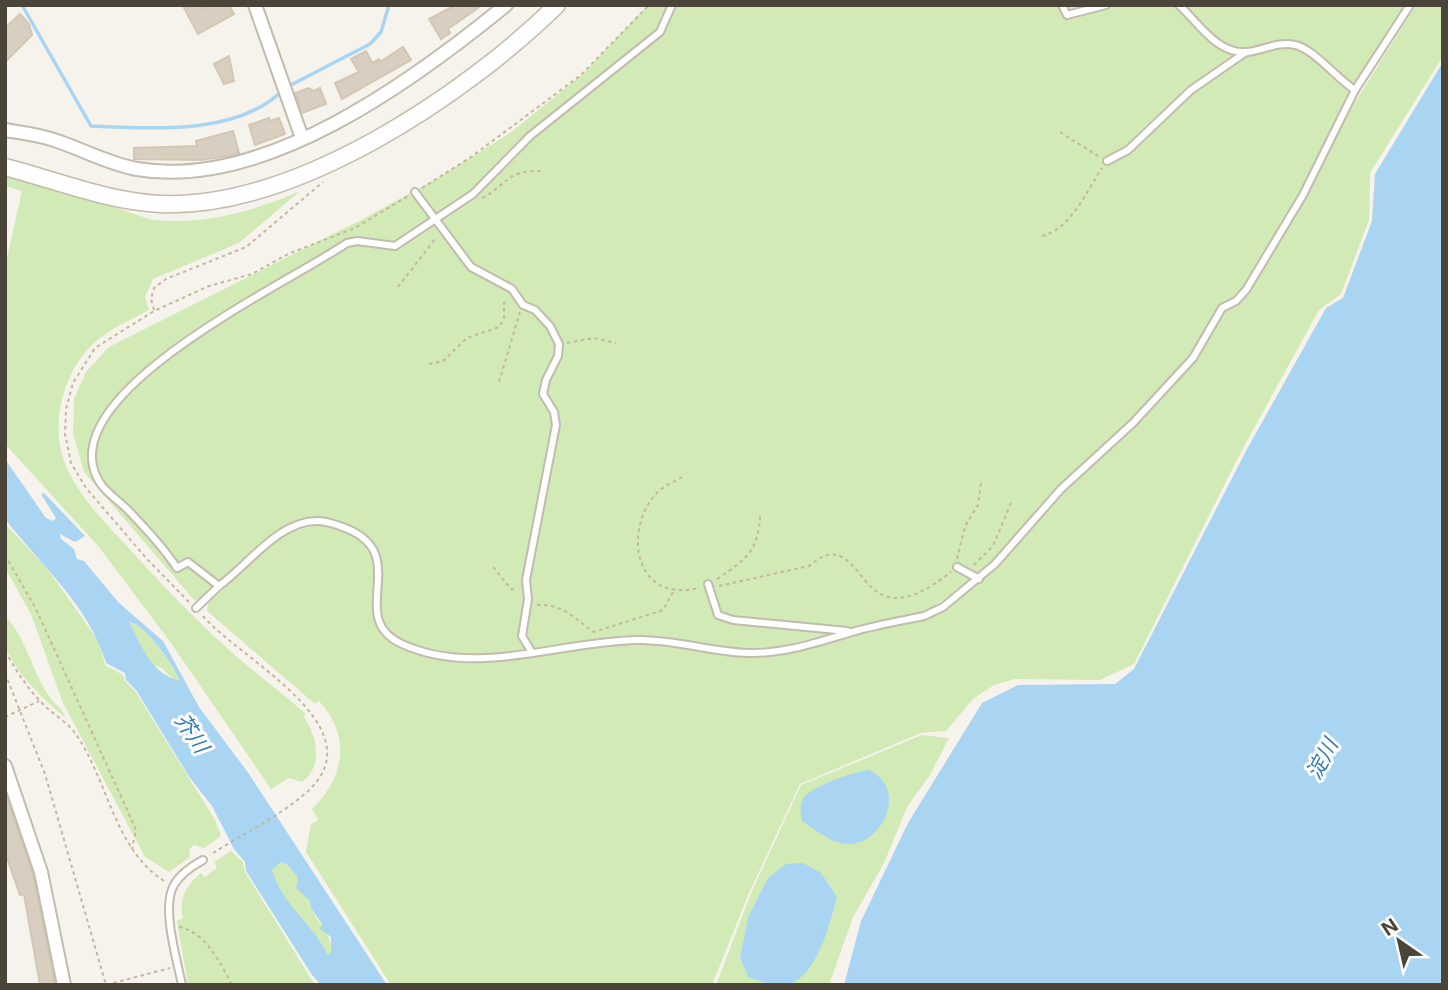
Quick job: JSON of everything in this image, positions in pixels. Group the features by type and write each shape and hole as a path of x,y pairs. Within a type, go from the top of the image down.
{"street":[{"path":"255,5 302,138"},
{"path":"5,130 54,139 114,164 163,172 189,172 237,165 302,138 397,86 439,58 506,5"},
{"path":"5,167 131,200 186,203 232,198 282,182 345,156 390,130 496,58 557,5"},
{"path":"5,766 41,872 64,985"}],"lane":[{"path":"219,586 188,562 177,568 126,509 106,493 93,466 92,449 100,429 119,397 232,309 347,243 357,241 395,246 468,197 530,136 660,32 673,5"},
{"path":"1062,5 1067,15 1106,5"},
{"path":"1179,5 1214,41 1246,52"},
{"path":"196,608 289,529 320,521 359,535 373,546 379,568 377,610 389,637 415,648 472,659 495,660 531,651 638,639 747,653 776,652 924,616 943,607 979,579 1061,489 1133,424 1193,358 1222,308 1236,301 1246,290 1303,195 1355,90 1410,5"},
{"path":"1107,160 1128,150 1191,90 1246,52 1276,44 1296,45 1314,55 1336,78 1355,90"},
{"path":"415,192 471,267 512,289 523,305 535,310 550,326 559,344 558,356 546,380 543,394 554,412 556,425 526,580 528,602 522,636 531,651"},
{"path":"961,569 979,579"},
{"path":"709,586 712,603 718,615 733,620 853,632"},
{"path":"182,985 169,911 173,887 188,869 203,860"}],"path":[{"path":"203,860 305,794 320,778 328,751 321,725 306,706 196,608 147,559 86,488 71,463 65,434 66,409 73,383 95,348 155,311 209,286 252,274 288,254 355,228 471,157 581,75 649,5"},
{"path":"1042,236 1056,233 1068,221 1107,160 1060,132"},
{"path":"468,197 485,197 506,178 523,170 544,171"},
{"path":"155,311 151,299 153,288 166,279 246,247 329,176"},
{"path":"398,288 436,238 447,235"},
{"path":"429,364 443,361 467,338 499,327 504,317 504,303 516,295"},
{"path":"499,382 523,305"},
{"path":"559,344 594,338 616,343"},
{"path":"682,477 656,494 644,513 639,533 640,561 649,578 662,589 681,592 809,566 817,559 831,555 846,558 883,596 897,598 934,585 980,561 993,546 1011,503"},
{"path":"961,569 957,549 965,526 978,505 981,482"},
{"path":"709,586 745,558 759,538 760,515"},
{"path":"5,555 36,609 136,830 132,849"},
{"path":"493,568 511,589 519,590 528,602 548,604 570,612 594,632 663,610 673,591"},
{"path":"5,652 19,677 40,701 74,730 132,849 151,874 173,887"},
{"path":"5,673 57,812 106,985 178,966"},
{"path":"5,717 40,701"},
{"path":"171,926 188,929 207,944 232,985"}],"green space":[{"path":"648,5 1406,5 1362,74 1301,191 1240,293 1216,309 1192,354 1123,428 1058,487 986,569 926,612 782,646 740,649 630,635 503,655 463,655 418,646 395,637 382,621 379,612 381,568 376,547 358,531 321,518 287,526 202,599 194,600 84,472 73,434 74,399 86,372 109,347 359,221 438,178 510,133 583,74"},
{"path":"1416,5 1443,5 1443,56 1370,173 1369,220 1341,294 1319,310 1242,450 1134,664 1100,680 1015,679 994,685 973,699 946,731 921,733 800,784 749,893 712,985 391,985 306,852 311,824 318,820 312,809 331,785 337,771 340,744 337,729 319,701 315,704 207,611 208,603 267,549 292,531 320,525 359,537 369,548 377,563 373,604 385,636 399,647 475,661 499,661 635,642 767,655 796,651 936,614 981,581 1075,481 1121,440 1196,358 1224,311 1237,304 1250,291 1301,205 1347,115"},
{"path":"5,174 52,186 152,220 209,219 246,211 300,191 239,243 153,279 145,297 149,310 100,338 75,367 62,398 59,430 60,446 70,474 85,499 104,522 203,626 305,713 304,717 315,742 316,760 309,775 302,782 289,778 271,789 171,643 99,547 5,444 5,267 22,191 5,186"},
{"path":"5,524 46,567 99,642 105,665 123,675 135,691 215,820 221,836 204,848 194,845 189,849 190,857 169,872 145,857 63,703 31,614 5,568"},
{"path":"5,616 19,634 43,686 65,717 39,694 14,664 5,644"},
{"path":"128,622 135,624 151,637 180,681 148,662"},
{"path":"922,735 949,738 930,775 907,807 884,863 853,917 829,985 786,985 793,982 748,917 740,958 748,977 772,985 716,985 751,893 801,785"},
{"path":"231,851 243,862 245,872 315,985 188,985 177,921 183,918 183,899 196,877 201,873 205,877 217,868 214,862"},
{"path":"281,862 287,864 299,879 296,888 310,901 331,944 332,953 327,954 277,886 272,870"}],"water":[{"name":"淀川","path":"1443,62 1443,985 844,985 861,921 908,823 982,703 1018,685 1115,684 1134,669 1247,449 1326,308 1343,298 1372,221 1375,174"},
{"name":"芥川","path":"5,459 46,518 53,521 56,518 41,494 44,493 85,536 75,542 60,534 61,539 74,549 77,559 84,561 119,603 163,641 199,707 249,774 387,985 321,985 312,975 246,871 245,862 234,849 212,806 190,778 136,690 126,680 125,673 106,663 99,643 76,605 5,519","holes":["129,622 136,624 151,638 166,656 180,681 161,672 154,665","281,862 287,864 298,878 296,888 310,901 311,908 322,924 320,929 331,937 331,953 327,954 283,893 272,870"]},
{"path":"869,770 882,780 888,792 889,805 885,818 867,839 854,844 840,843 825,837 802,821 801,804 807,794 833,780"},
{"path":"803,863 821,873 837,897 814,961 797,981 786,985 771,984 748,977 740,958 748,917 768,878 786,864"}],"building":[{"path":"201,5 203,9 210,5 229,5 234,14 198,34 184,8"},
{"path":"456,5 482,5 448,29 450,33 441,39 429,19"},
{"path":"20,14 29,24 32,35 5,62 5,28"},
{"path":"403,47 411,60 342,99 335,83 359,72 351,59 366,51 372,63 379,59 380,62"},
{"path":"229,56 234,81 224,84 214,64"},
{"path":"309,88 314,91 320,88 326,104 302,113 295,93"},
{"path":"269,118 270,121 279,118 285,134 255,145 249,125"},
{"path":"233,131 239,153 233,155 201,160 134,159 134,148 197,146 196,141"},
{"path":"6,795 33,874 55,984 40,985 24,894 20,895 5,852"}],"waterway":[{"path":"22,5 91,126 165,128 216,123 262,106 281,92"},
{"path":"287,87 370,44 381,32 389,5"}]}
